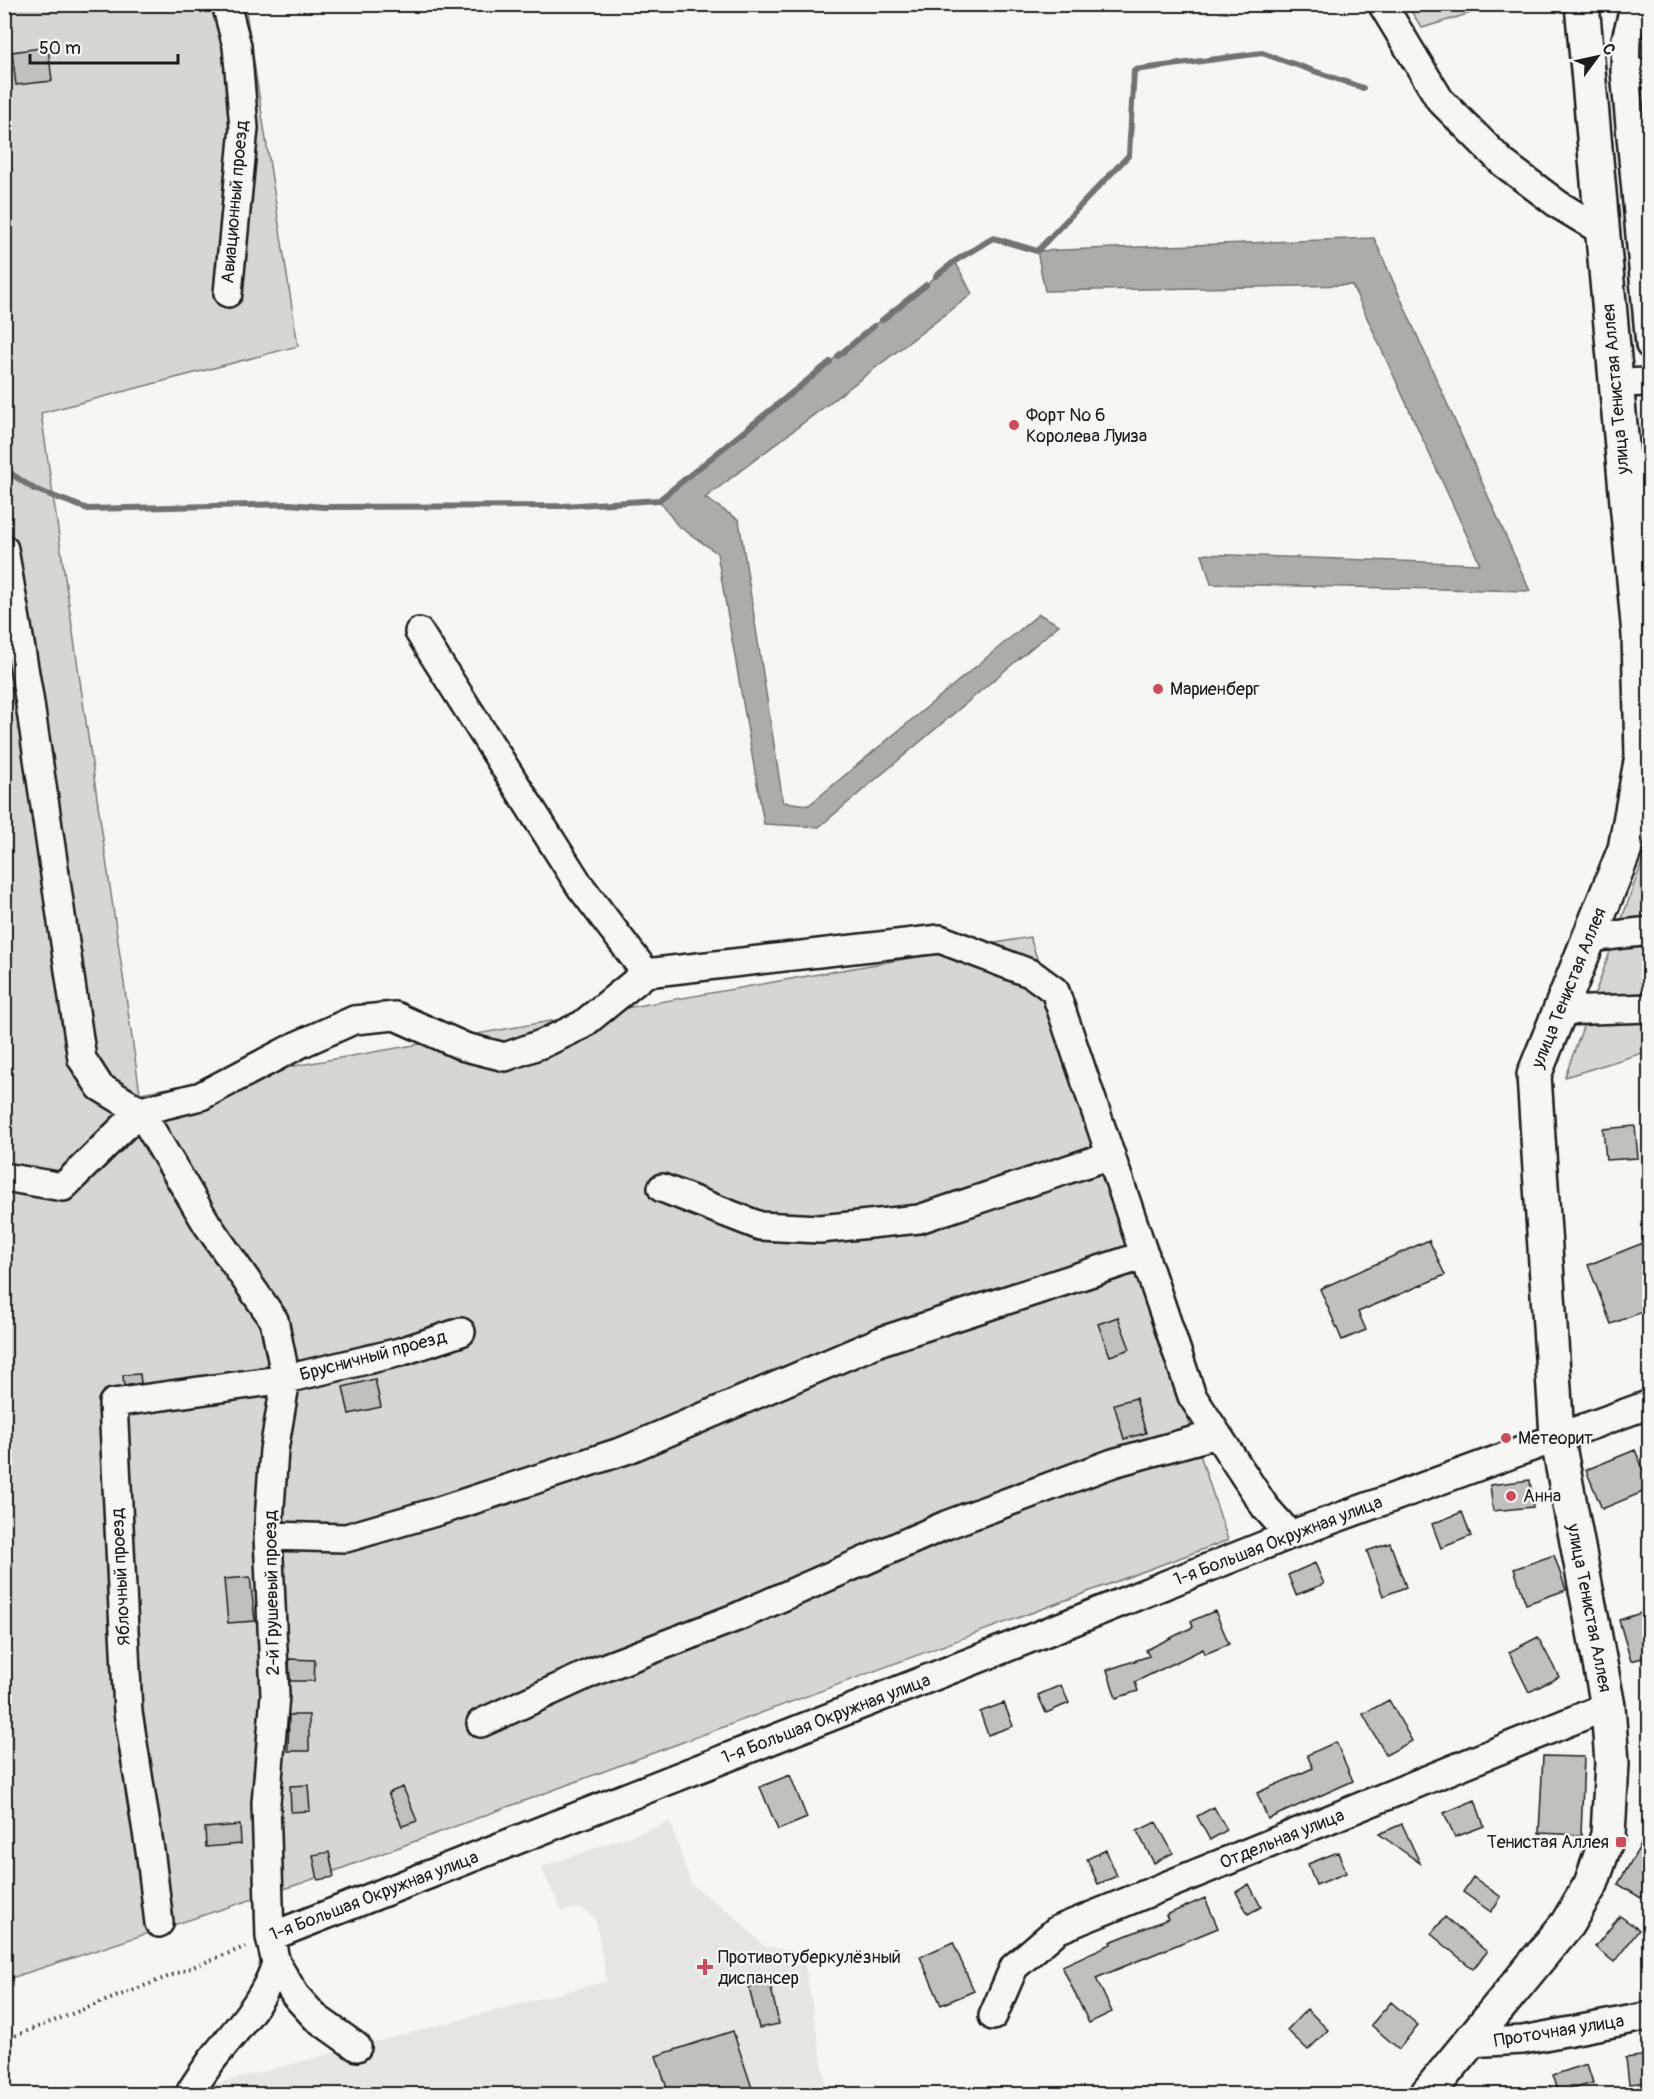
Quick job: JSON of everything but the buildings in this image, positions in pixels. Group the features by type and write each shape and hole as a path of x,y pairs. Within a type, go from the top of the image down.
{"main road":[{"name":"улица Тенистая Аллея","path":"1427,2094 1567,1924 1591,1884 1608,1834 1612,1763 1608,1706 1557,1436 1534,1075 1624,849 1642,756 1645,673 1639,635 1636,467 1616,383 1582,4"}],"street":[{"name":"Авиационный проезд","path":"226,4 237,46 244,128 228,292"},
{"path":"1382,4 1440,100 1503,163 1559,205 1602,231"},
{"path":"1635,4 1626,39 1637,73 1636,193 1650,345"},
{"path":"1616,383 1650,382"},
{"path":"4,549 31,709 82,1059 100,1087 140,1111"},
{"path":"419,632 580,886 645,973"},
{"path":"1589,938 1650,931"},
{"path":"4,1177 63,1187 140,1111 201,1096 298,1045 354,1020 395,1016 465,1047 505,1057 544,1043 582,1024 645,973 940,939 1032,974 1056,991 1192,1396 1265,1507 1290,1534"},
{"path":"1559,1011 1650,1008"},
{"name":"2-й Грушевый проезд","path":"140,1111 207,1224 274,1320 286,1379 274,1450 268,1536 274,1695 266,1803 270,1937 276,1964 295,1995 315,2017 357,2047"},
{"path":"662,1188 760,1226 820,1229 919,1219 1111,1155"},
{"path":"268,1536 345,1538 439,1511 626,1450 881,1341 1145,1255"},
{"name":"Брусничный проезд","path":"286,1379 400,1352 461,1332"},
{"name":"Яблочный проезд","path":"159,1923 128,1712 113,1403 286,1379"},
{"name":"1-я Большая Окружная улица","path":"270,1937 1290,1534 1650,1404"},
{"path":"481,1723 593,1672 737,1617 946,1525 1113,1463 1217,1434"},
{"name":"Отдельная улица","path":"993,2016 1014,1967 1057,1930 1608,1706"},
{"path":"191,2094 211,2061 256,2005 272,1977 276,1964"},
{"name":"Проточная улица","path":"1468,2043 1523,2040 1650,2016"}],"path":[{"name":"1-я Большая Окружная улица","path":"4,2040 270,1937"}],"shaded area":[{"path":"4,5 245,5 298,346 41,413 140,1093 1030,937 1228,1540 305,1882 5,1980"},
{"path":"1407,5 1497,5 1422,28"},
{"path":"1374,238 1530,591 1211,584 1202,554 1480,564 1352,285 1045,291 1037,251"},
{"path":"955,261 972,294 705,498 739,520 783,802 809,805 1039,614 1059,625 819,827 764,824 717,553 677,525 659,500"},
{"path":"1649,471 1649,628 1635,472"},
{"path":"1649,843 1649,1051 1565,1077"},
{"name":"Противотуберкулёзный диспансер","path":"670,1822 691,1884 732,1914 764,1946 803,1953 826,2086 861,2094 754,2094 733,2031 656,2056 669,2094 530,2094 528,2089 510,2094 202,2094 200,2088 607,1981 595,1918 581,1908 562,1911 541,1867","holes":["770,1983 779,2024 759,2028 750,1988"]}],"waterway":[{"path":"936,276 955,261 993,238 1037,251 1129,155 1134,70 1262,53 1363,88"},
{"path":"882,320 926,285"},
{"path":"838,356 874,326"},
{"path":"4,469 34,489 88,509 290,504 324,507 563,506 659,500 830,362"}],"place":[{"name":"Форт № 6 Королева Луиза","path":"1014,425"},
{"name":"Мариенберг","path":"1158,689"},
{"name":"Метеорит","path":"1506,1438"},
{"name":"Анна","path":"1511,1496"},
{"name":"Тенистая Аллея","path":"1621,1842"},
{"name":"Противотуберкулёзный диспансер","path":"705,1967"}]}
